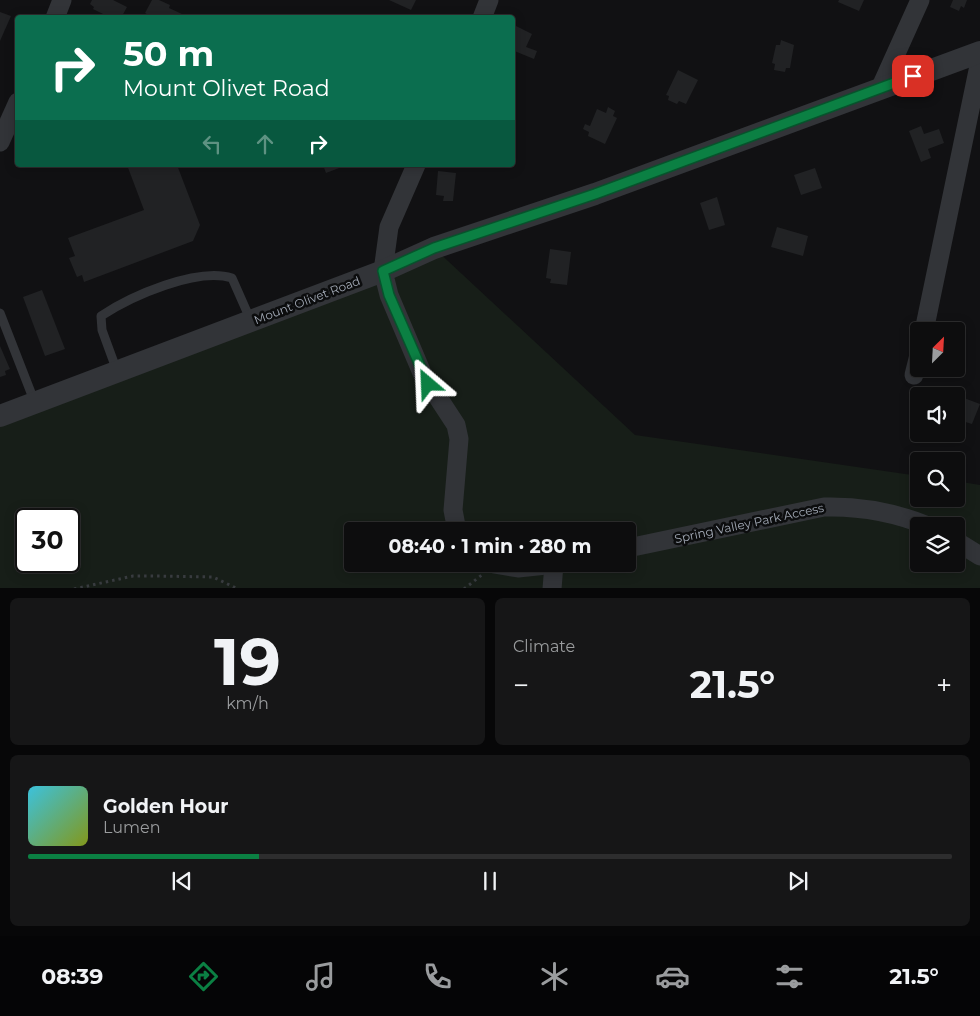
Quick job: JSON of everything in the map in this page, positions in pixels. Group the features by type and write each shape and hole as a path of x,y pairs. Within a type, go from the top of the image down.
{"street":[{"path":"55,15 62,0"},
{"path":"483,15 489,0"},
{"path":"880,89 920,0"},
{"name":"Mount Olivet Road","path":"0,416 383,271 434,248 595,194 980,52"},
{"path":"926,322 980,61"},
{"path":"0,142 15,109"},
{"path":"415,167 389,226 383,271 389,295 422,373 434,395 456,425 459,439 453,510 456,522"},
{"name":"Spring Valley Park Access","path":"636,546 824,507 848,506 876,509 910,518"},
{"path":"965,547 980,556"},
{"path":"552,588 554,572"}],"lane":[{"path":"117,372 102,330 101,316 117,305 182,280 209,274 232,278 251,321"},
{"path":"0,313 35,403"}],"path":[{"path":"464,588 484,572"},
{"path":"74,588 133,576 213,576 238,588"}],"shaded area":[{"path":"434,248 635,435 910,475 910,507 965,507 965,482 980,485 980,588 0,588 0,415"}],"building":[{"path":"92,0 113,0 127,7 123,15 105,15 93,9 94,7 90,4"},
{"path":"152,0 159,0 170,5 169,8 182,14 149,15 145,13"},
{"path":"389,0 416,0 411,10"},
{"path":"839,0 864,0 859,11 838,2"},
{"path":"953,0 967,0 964,8 961,6 959,11 950,7"},
{"path":"0,12 11,16 0,41"},
{"path":"516,26 532,34 526,47 537,51 534,59 515,51"},
{"path":"781,40 794,45 790,68 786,68 785,72 774,70 775,64 772,63 776,45 780,45"},
{"path":"678,70 698,80 686,104 679,101 677,104 668,100 669,96 666,95"},
{"path":"608,107 615,111 613,116 617,118 605,144 588,136 589,132 583,129 585,124 590,126 597,109 606,113"},
{"path":"921,126 924,134 939,129 944,143 928,149 931,158 921,162 909,131"},
{"path":"128,167 178,167 200,225 193,241 84,282 82,275 77,277 69,258 75,256 68,238 144,210"},
{"path":"324,167 342,167 326,173"},
{"path":"815,168 822,188 801,195 794,175"},
{"path":"438,171 456,173 453,201 443,201 444,196 436,195"},
{"path":"717,197 725,225 709,230 700,203"},
{"path":"777,227 808,236 803,256 771,247"},
{"path":"550,249 571,252 567,285 550,283 551,279 546,278"},
{"path":"42,290 65,349 45,356 23,297"},
{"path":"0,346 10,369 5,371 6,375 0,377"},
{"path":"965,398 980,404 972,424 965,422"}],"route":[{"path":"428,384 389,295 383,271 434,248 595,194 913,76"}]}
